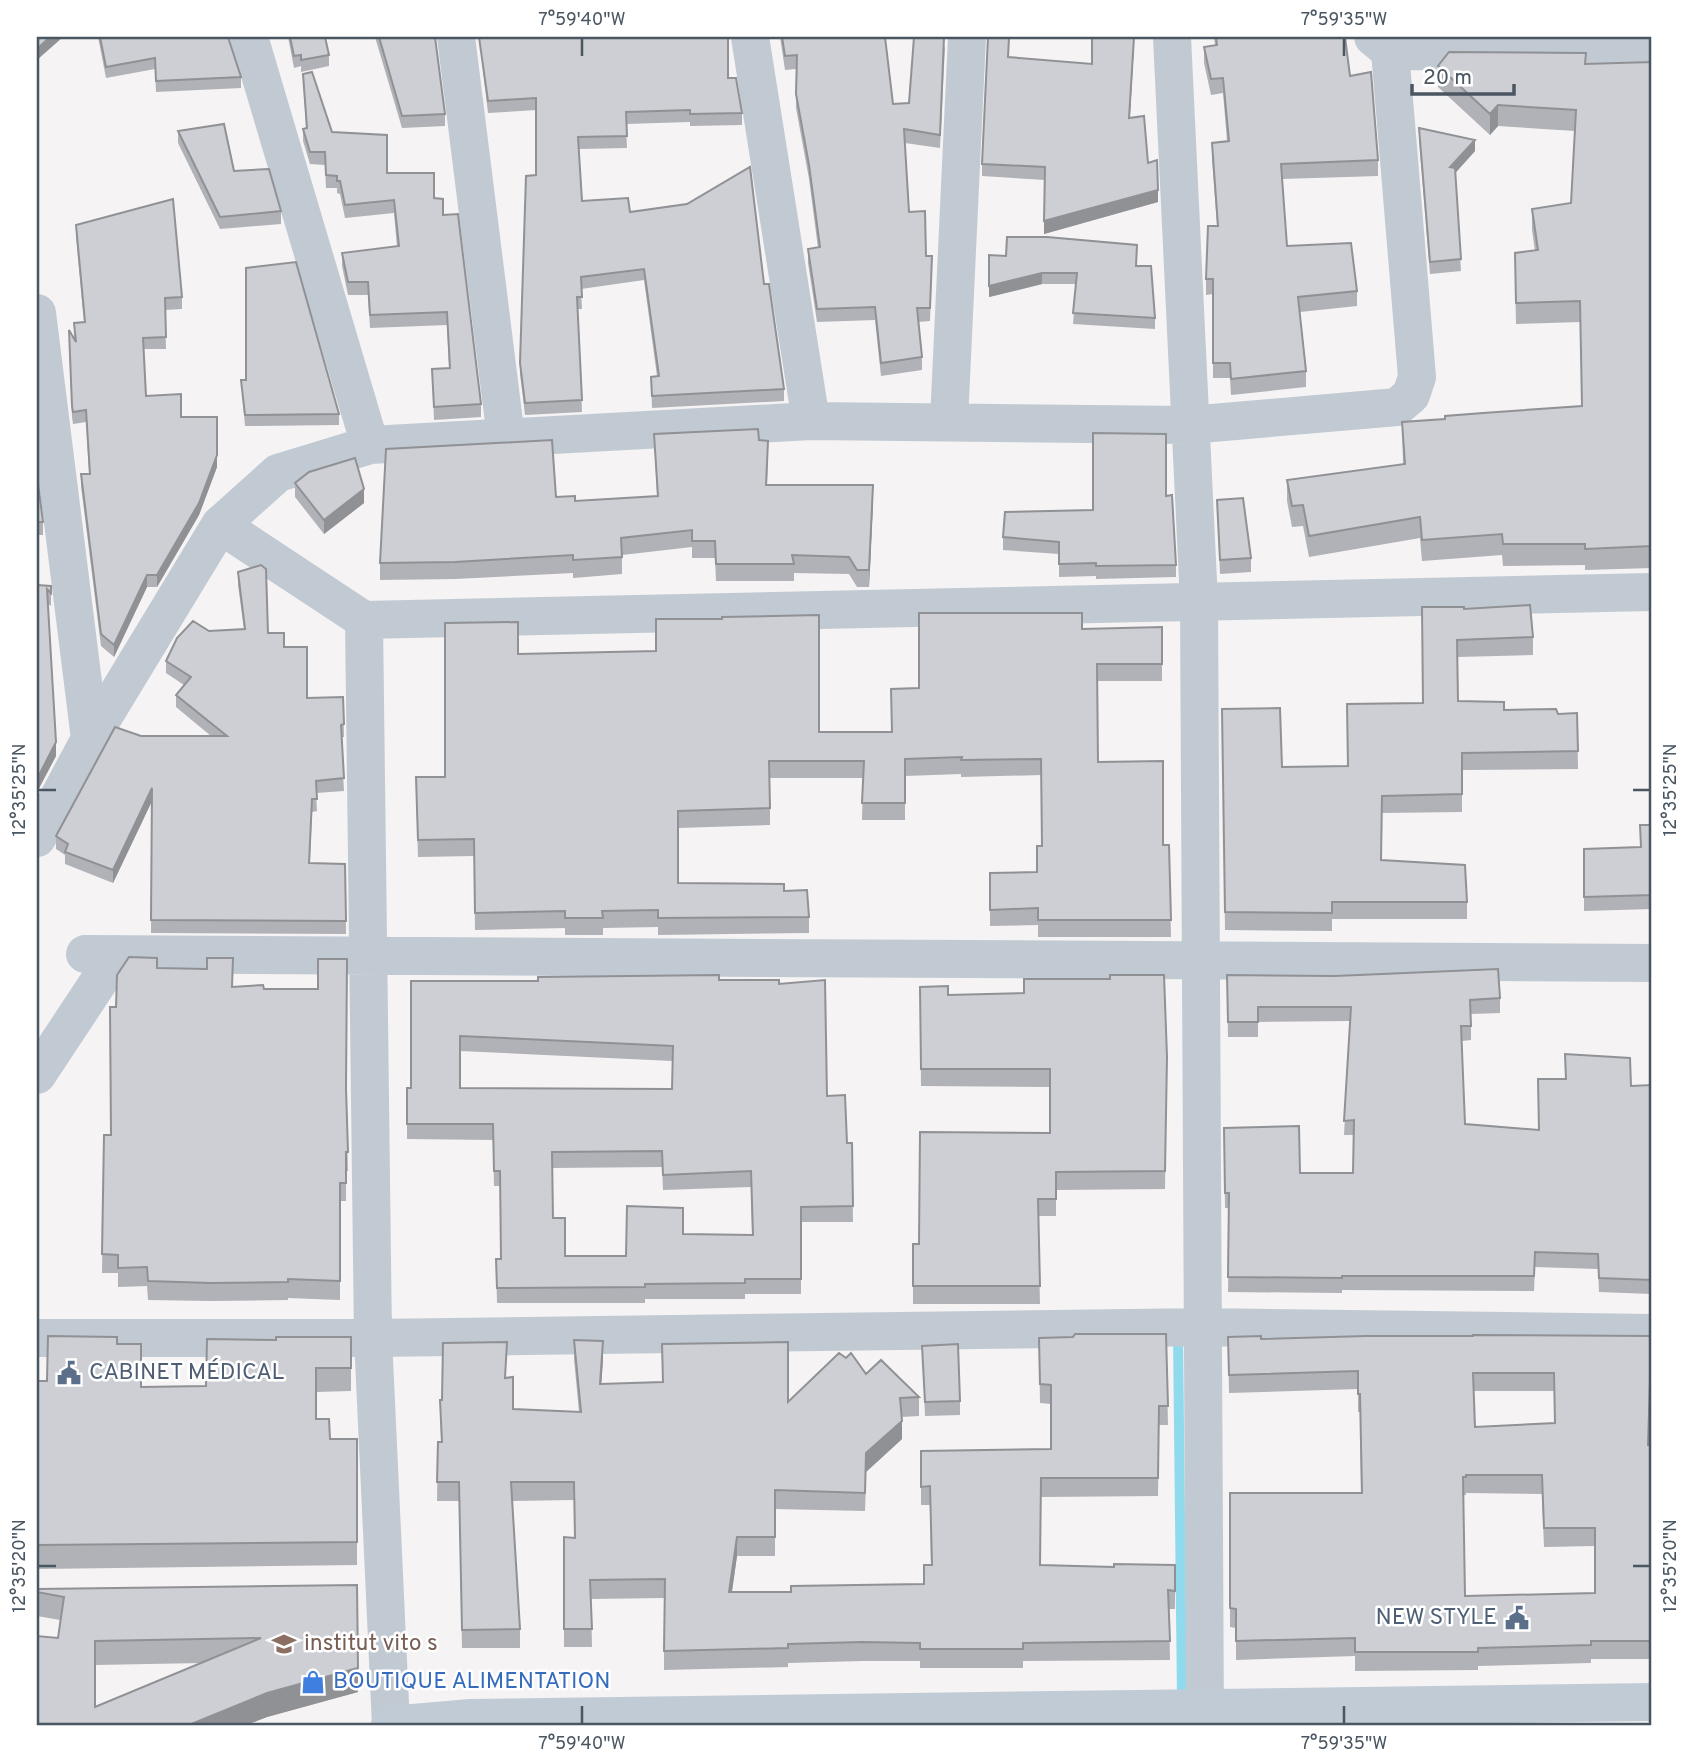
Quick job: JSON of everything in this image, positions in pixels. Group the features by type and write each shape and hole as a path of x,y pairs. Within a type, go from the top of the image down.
{"main road":[{"path":"391,1725 471,1718 1205,1717 1652,1702"}],"street":[{"path":"249,37 370,445"},
{"path":"456,37 506,438"},
{"path":"750,37 811,421"},
{"path":"949,421 967,37"},
{"path":"1172,37 1199,602 1205,1717"},
{"path":"37,838 90,739 220,525 278,473 370,445 811,421 1189,425 1397,407 1412,395 1417,377 1382,44 1652,52"},
{"path":"37,313 90,739"},
{"path":"220,525 364,620 1652,593"},
{"path":"364,620 373,1338 371,1588 391,1725"},
{"path":"37,1075 101,954 1652,963"},
{"path":"37,1338 373,1338 1203,1326 1652,1333"}],"building":[{"path":"37,37 50,37 37,49"},
{"path":"100,37 228,37 241,77 156,81 155,58 106,67"},
{"path":"290,37 325,37 329,55 301,60 301,55 294,56"},
{"path":"379,37 435,37 445,114 402,116"},
{"path":"479,37 728,37 728,78 736,78 742,113 690,114 690,110 626,112 627,136 578,137 582,201 628,198 630,212 687,204 750,167 764,284 769,284 784,389 652,396 651,377 659,376 644,269 581,277 582,297 577,297 582,400 525,403 520,363 526,176 536,175 536,98 488,101"},
{"path":"782,37 885,37 893,104 909,103 914,37 944,37 940,135 904,129 909,212 925,211 926,256 932,256 930,308 917,308 922,357 881,363 875,307 817,309 808,249 820,247 796,94 797,55 785,56"},
{"path":"988,37 1009,38 1008,57 1092,64 1092,37 1134,37 1129,118 1144,116 1148,163 1157,160 1158,190 1044,221 1045,167 982,164"},
{"path":"1216,37 1345,37 1350,76 1371,72 1378,160 1281,164 1287,246 1351,243 1357,291 1298,297 1306,371 1231,379 1230,363 1213,363 1213,279 1206,279 1208,226 1218,226 1212,143 1229,141 1223,78 1211,79 1204,47 1217,45"},
{"path":"1449,52 1586,53 1585,64 1652,62 1652,546 1585,549 1585,544 1503,544 1502,534 1422,540 1420,517 1309,536 1303,505 1292,506 1287,480 1405,464 1402,422 1445,419 1445,416 1582,406 1580,301 1516,303 1515,253 1538,250 1532,209 1571,203 1576,110 1498,105 1490,114 1438,66"},
{"path":"312,72 332,132 387,135 387,173 434,173 434,198 443,199 443,215 458,214 481,404 434,407 432,369 450,368 447,312 370,315 368,282 348,282 342,253 399,246 394,200 345,205 337,176 326,175 325,152 310,152 303,129 307,128 303,74"},
{"path":"224,124 234,171 269,169 281,211 220,217 178,131"},
{"path":"1419,128 1475,140 1450,167 1455,168 1461,259 1430,262"},
{"path":"173,199 182,297 165,298 166,337 143,338 146,396 181,394 181,417 217,417 217,455 199,503 157,575 147,575 114,645 101,634 81,474 90,474 86,410 73,412 72,406 69,330 76,342 74,323 85,322 76,225"},
{"path":"1007,237 1047,237 1137,245 1136,266 1151,266 1155,318 1073,313 1077,273 1042,273 989,286 989,255 1006,256"},
{"path":"296,262 339,414 245,415 241,380 246,380 246,268"},
{"path":"758,429 759,440 768,441 766,485 873,485 869,570 857,570 849,557 792,555 794,564 716,564 715,541 692,541 692,530 621,538 622,557 573,560 573,555 455,562 380,563 386,449 552,440 556,497 575,496 575,501 658,496 654,434"},
{"path":"1093,433 1166,434 1166,496 1172,495 1176,565 1059,564 1059,542 1003,537 1005,512 1093,510"},
{"path":"355,458 364,489 324,520 295,483 309,472"},
{"path":"37,475 43,522 37,522"},
{"path":"1243,498 1251,558 1220,560 1217,500"},
{"path":"261,565 266,569 268,633 284,633 284,647 307,647 307,698 343,697 344,724 341,725 344,778 316,781 317,799 312,799 309,863 345,864 346,921 151,920 152,788 113,870 65,852 68,844 56,836 115,727 141,736 227,736 176,695 191,677 166,661 177,638 193,621 209,631 245,629 238,572"},
{"path":"37,585 51,586 51,593 47,589 56,742 37,779"},
{"path":"1530,605 1533,637 1457,640 1458,701 1504,702 1504,710 1556,709 1558,714 1577,713 1578,751 1462,753 1462,794 1382,796 1381,860 1465,865 1467,902 1332,902 1332,913 1225,912 1222,709 1280,708 1282,767 1348,766 1347,704 1423,703 1422,607 1464,609"},
{"path":"919,613 1082,613 1082,629 1162,627 1162,664 1097,664 1098,762 1163,761 1163,845 1169,845 1171,920 1038,920 1038,908 990,910 990,873 1037,872 1037,846 1042,846 1041,759 905,759 905,803 862,803 864,761 769,761 770,808 678,811 678,883 784,884 784,891 807,890 809,917 658,918 658,910 602,911 603,918 565,918 565,911 475,913 474,839 418,840 416,777 445,777 445,623 518,622 518,654 656,651 656,619 819,615 819,732 892,732 891,689 919,688"},
{"path":"1640,825 1652,825 1652,895 1584,897 1584,849 1641,847"},
{"path":"129,957 157,958 157,968 207,969 207,958 233,958 232,987 263,985 264,989 318,989 318,959 347,959 348,1152 346,1183 340,1183 340,1281 148,1281 147,1267 118,1268 118,1255 102,1254 104,1135 111,1135 110,1007 116,1007 117,975"},
{"path":"1498,969 1500,998 1470,1000 1471,1026 1461,1026 1465,1124 1539,1130 1538,1079 1566,1079 1565,1054 1630,1058 1631,1086 1652,1085 1652,1280 1599,1278 1598,1254 1535,1252 1534,1276 1228,1277 1229,1193 1225,1193 1224,1128 1299,1126 1300,1173 1353,1173 1354,1120 1344,1121 1351,1007 1258,1007 1258,1022 1228,1022 1227,975 1335,976"},
{"path":"719,975 719,980 779,980 779,984 825,980 827,1096 845,1095 847,1143 852,1143 853,1206 801,1207 801,1279 745,1279 745,1283 645,1284 645,1287 497,1288 496,1259 501,1259 500,1171 494,1171 493,1124 407,1124 407,1088 411,1088 411,981 538,981 538,977","holes":["460,1036 673,1046 672,1089 460,1088","662,1151 663,1175 751,1171 753,1235 683,1234 683,1208 627,1206 626,1256 565,1256 565,1218 553,1218 552,1152"]},
{"path":"1110,975 1164,975 1167,1057 1165,1171 1056,1172 1056,1199 1038,1199 1040,1286 913,1286 913,1244 919,1244 920,1132 1050,1133 1050,1069 921,1069 920,987 948,986 948,995 1024,993 1024,979 1110,979"},
{"path":"1075,1334 1166,1334 1168,1406 1159,1406 1158,1478 1041,1478 1040,1565 1175,1565 1175,1591 1168,1590 1170,1641 1023,1643 1023,1649 920,1649 920,1643 862,1642 788,1644 788,1648 664,1651 665,1579 590,1580 592,1629 564,1629 564,1537 575,1538 574,1482 511,1482 520,1629 462,1630 459,1482 437,1482 438,1442 442,1442 440,1400 443,1343 507,1342 505,1378 513,1377 513,1409 581,1412 574,1340 603,1341 600,1384 663,1382 662,1344 788,1342 788,1402 839,1353 846,1358 851,1353 866,1374 881,1360 919,1397 900,1398 902,1421 866,1453 865,1493 775,1490 775,1537 737,1537 729,1592 791,1592 791,1586 924,1584 924,1565 932,1565 930,1486 921,1487 921,1451 1051,1449 1051,1385 1040,1384 1039,1338 1073,1337"},
{"path":"48,1336 117,1337 117,1344 141,1344 141,1387 206,1386 207,1339 351,1337 351,1368 316,1368 316,1419 329,1419 330,1439 357,1439 357,1542 37,1545 37,1381 47,1381"},
{"path":"1261,1336 1261,1339 1652,1336 1648,1445 1652,1445 1652,1641 1591,1641 1591,1645 1478,1648 1478,1652 1355,1652 1355,1638 1236,1641 1236,1609 1230,1608 1230,1493 1362,1493 1360,1394 1358,1371 1229,1375 1228,1337","holes":["1473,1373 1554,1373 1555,1423 1475,1427","1542,1475 1544,1528 1595,1528 1595,1593 1465,1596 1463,1477"]},
{"path":"958,1344 960,1401 925,1402 922,1346"},
{"path":"357,1585 358,1668 267,1693 189,1725 37,1725 37,1636 58,1638 64,1597 37,1592 37,1589","holes":["261,1638 95,1707 95,1641"]}],"waterway":[{"path":"1178,1333 1182,1701"}],"place":[{"name":"CABINET MÉDICAL","path":"69,1373"},
{"name":"NEW STYLE","path":"1517,1618"},
{"name":"institut vito s","path":"284,1644"},
{"name":"BOUTIQUE ALIMENTATION","path":"313,1682"}]}
